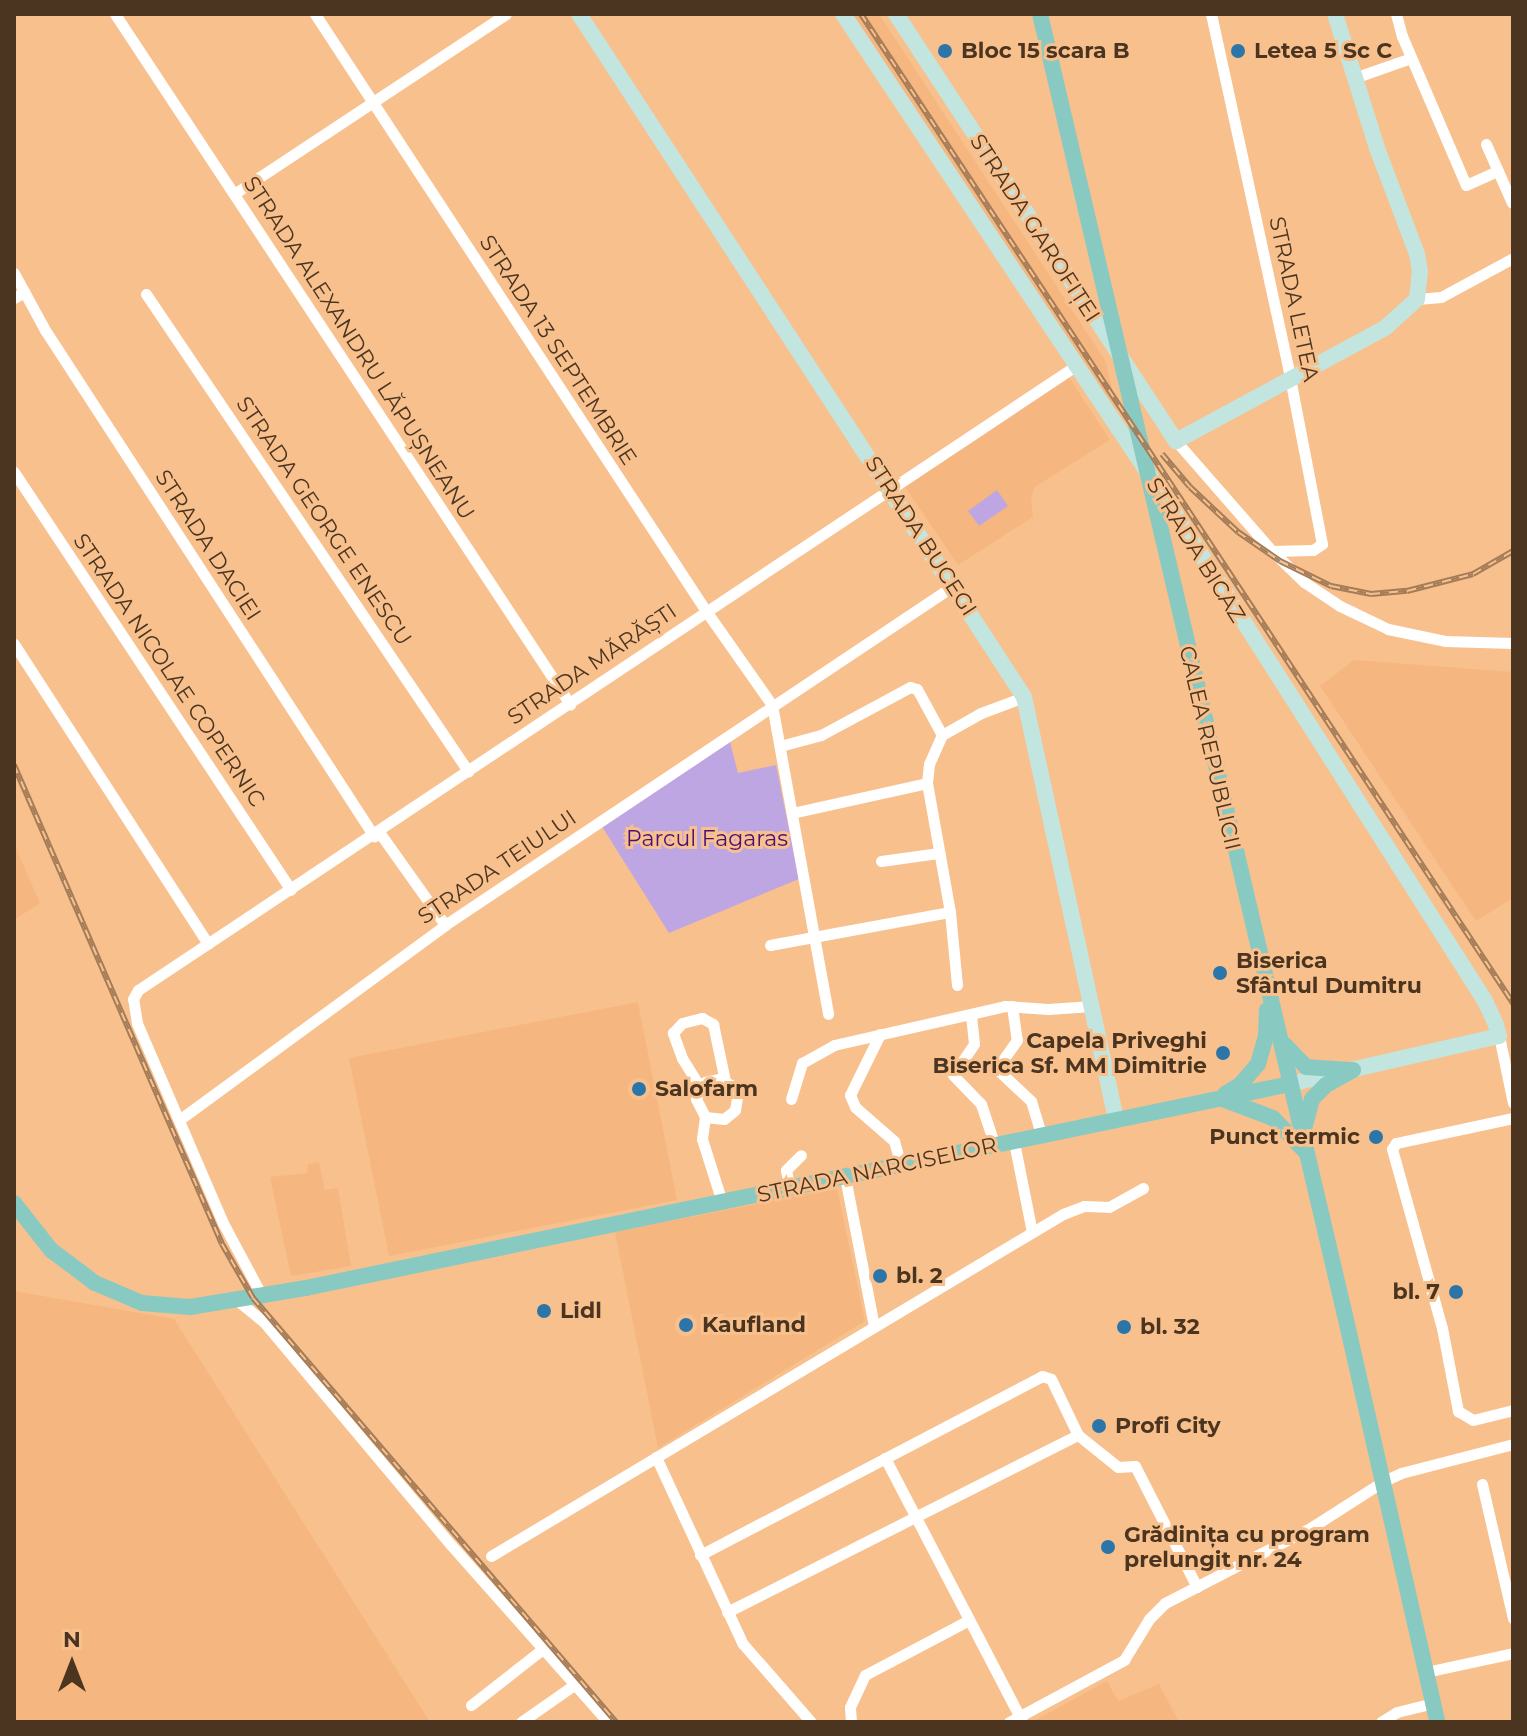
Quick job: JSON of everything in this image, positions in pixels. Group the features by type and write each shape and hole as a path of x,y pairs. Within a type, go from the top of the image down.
{"main road":[{"name":"CALEA REPUBLICII","path":"1040,14 1384,1481 1437,1722"},
{"path":"1215,1100 1241,1084 1263,1053 1266,980"},
{"path":"1280,1040 1306,1067 1353,1070"},
{"path":"1305,1146 1312,1099 1326,1085 1353,1070"},
{"name":"STRADA NARCISELOR","path":"14,1203 51,1250 82,1275 118,1295 179,1307 251,1298 1290,1084"},
{"path":"1215,1100 1243,1104 1273,1118 1305,1146"}],"street":[{"name":"STRADA ALEXANDRU LĂPUȘNEANU","path":"115,14 570,704"},
{"name":"STRADA 13 SEPTEMBRIE","path":"315,14 706,611 772,705"},
{"path":"234,194 506,14"},
{"name":"STRADA BUCEGI","path":"579,14 1024,697 1116,1120"},
{"name":"STRADA BICAZ","path":"843,14 1077,365 1485,1001 1499,1036 1513,1103"},
{"name":"STRADA GAROFIȚEI","path":"896,14 1144,397 1176,441"},
{"name":"STRADA LETEA","path":"1211,14 1291,380 1322,544 1313,550 1272,551"},
{"path":"1335,14 1354,78 1417,254 1420,272 1417,299"},
{"path":"1396,14 1411,58 1466,185 1498,171"},
{"path":"1354,78 1411,58"},
{"path":"1486,144 1512,203"},
{"path":"1513,258 1441,297 1417,299 1385,328 1176,441 1272,551 1304,582 1340,606 1388,629 1445,641 1513,643"},
{"name":"STRADA DACIEI","path":"14,273 19,295 376,834 445,925"},
{"name":"STRADA GEORGE ENESCU","path":"146,294 468,771"},
{"name":"STRADA MĂRĂȘTI","path":"179,1120 137,1023 133,999 138,990 1077,365"},
{"name":"STRADA NICOLAE COPERNIC","path":"14,472 291,890"},
{"name":"STRADA TEIULUI","path":"179,1120 445,925 953,586"},
{"path":"14,644 208,944"},
{"path":"780,746 821,735 910,687 917,689 942,735"},
{"path":"957,985 950,912 927,783 933,750 942,735 981,713 1024,697"},
{"path":"772,705 828,1014"},
{"path":"792,813 927,783"},
{"path":"881,861 939,853"},
{"path":"770,945 950,912"},
{"path":"791,1099 802,1063 834,1045 1012,1006 1048,1009 1092,1006"},
{"path":"1012,1006 1017,1040 999,1066 1001,1073 1031,1101 1042,1136"},
{"path":"971,1015 974,1044 953,1075 981,1104 995,1146"},
{"path":"700,1087 712,1079 725,1081 735,1090 735,1110 718,1121 705,1117 697,1106 700,1087 682,1058 673,1033 682,1023 702,1018 713,1024 725,1081"},
{"path":"880,1034 850,1095 855,1107 894,1141 901,1165"},
{"name":"STRADA NARCISELOR","path":"1290,1084 1499,1036"},
{"path":"705,1117 702,1139 722,1202"},
{"path":"1513,1118 1396,1143 1392,1149 1442,1328 1458,1411 1473,1420 1513,1410"},
{"path":"179,1120 263,1321 451,1545 544,1648 602,1720"},
{"path":"1014,1142 1032,1232"},
{"path":"790,1188 787,1166 801,1155"},
{"path":"845,1177 874,1326"},
{"path":"491,1556 1063,1214 1084,1206 1109,1207 1143,1188"},
{"path":"700,1555 1042,1376 1051,1379 1078,1435 1118,1467 1135,1466 1197,1587"},
{"path":"727,1612 1078,1435"},
{"path":"885,1458 1017,1720 1124,1660 1157,1611 1312,1527 1384,1481 1401,1473 1513,1444"},
{"path":"656,1457 743,1644 811,1722"},
{"path":"1482,1484 1513,1618"},
{"path":"851,1722 850,1707 865,1675 969,1620"},
{"path":"471,1705 544,1648"},
{"path":"1426,1672 1513,1653"},
{"path":"521,1722 574,1685"},
{"path":"1381,1722 1397,1712 1432,1703"}],"shaded area":[{"path":"853,14 879,14 1106,362 1118,416"},
{"path":"1069,377 1110,440 1035,487 1031,497 1033,517 958,565 905,487"},
{"path":"1354,660 1513,672 1513,898 1476,921 1320,686"},
{"path":"14,844 40,903 14,920"},
{"path":"638,1002 677,1200 389,1256 349,1058"},
{"path":"319,1162 325,1190 338,1188 351,1266 291,1276 270,1177 307,1173 308,1164"},
{"path":"837,1188 865,1321 658,1448 615,1232"},
{"path":"14,1291 174,1319 430,1722 14,1722"},
{"path":"1107,1681 1118,1701 1159,1684 1179,1722 1032,1722"}],"green space":[{"path":"997,490 1008,506 979,526 968,511"},
{"name":"Parcul Fagaras","path":"729,738 738,773 776,765 799,879 669,933 601,825"}],"railway":[{"path":"861,14 1513,1003"},
{"path":"1162,454 1190,487 1238,532 1280,561 1331,586 1371,594 1407,591 1473,574 1513,551"},
{"path":"14,765 222,1244 253,1298 616,1722"}],"place":[{"name":"Bloc 15 scara B","path":"945,51"},
{"name":"Letea 5 Sc C","path":"1238,51"},
{"name":"Biserica Sfântul Dumitru","path":"1220,973"},
{"name":"Capela Priveghi Biserica Sf. MM Dimitrie","path":"1223,1053"},
{"name":"Salofarm","path":"639,1089"},
{"name":"Punct termic","path":"1376,1137"},
{"name":"bl. 2","path":"880,1276"},
{"name":"bl. 7","path":"1456,1292"},
{"name":"Lidl","path":"544,1311"},
{"name":"Kaufland","path":"686,1325"},
{"name":"bl. 32","path":"1124,1327"},
{"name":"Profi City","path":"1099,1426"},
{"name":"Grădinița cu program prelungit nr. 24","path":"1108,1547"}]}
